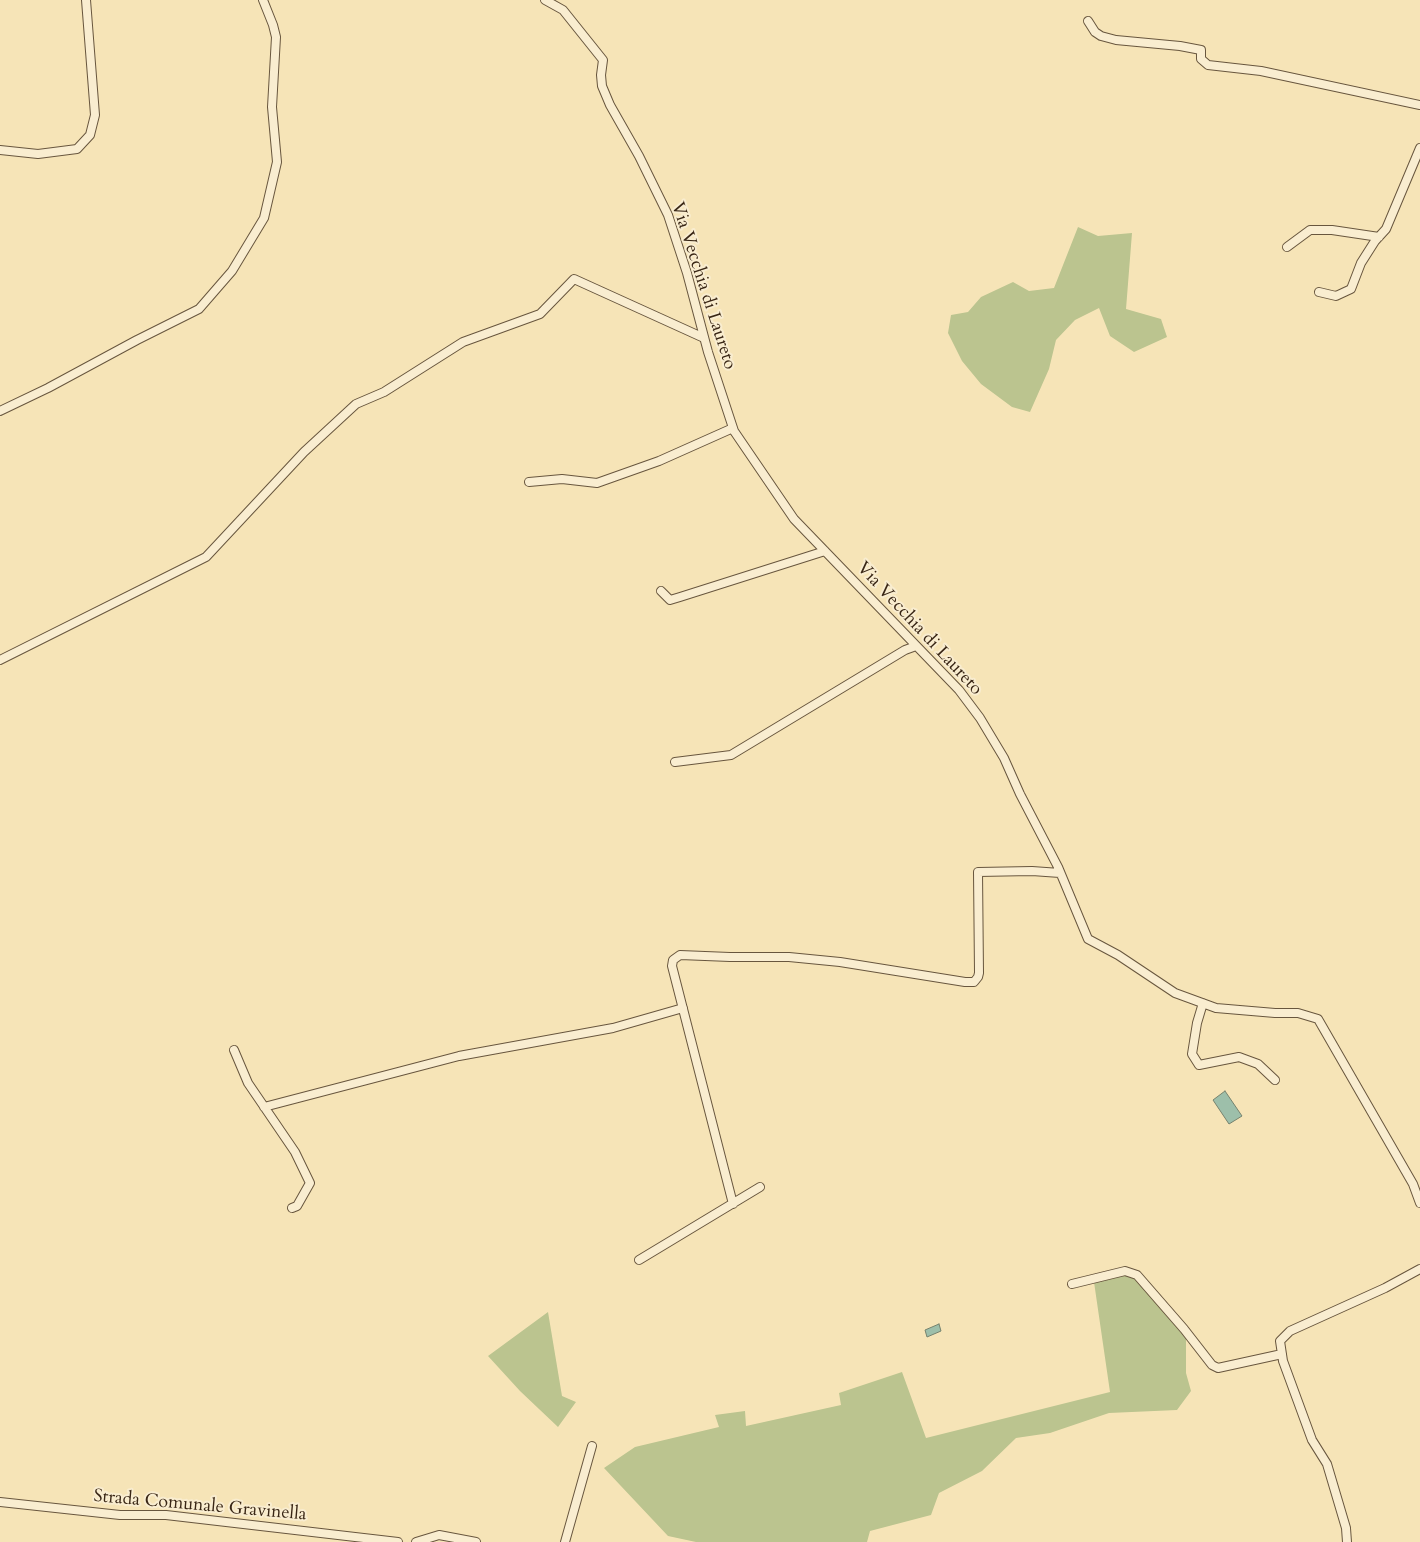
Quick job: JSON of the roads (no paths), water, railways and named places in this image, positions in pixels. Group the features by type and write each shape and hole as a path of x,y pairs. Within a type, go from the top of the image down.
{"street":[{"path":"0,150 38,154 78,149 90,135 95,115 86,0"},
{"path":"0,411 199,309 232,271 264,218 277,162 272,107 276,37 263,0"},
{"name":"Via Vecchia di Laureto","path":"545,0 563,10 603,60 602,86 610,105 639,156 668,215 733,428 794,519 959,690 980,718 1004,758 1060,873 1088,939 1118,955 1175,993 1203,1004 1216,1008 1298,1014 1318,1019 1414,1184 1420,1203"},
{"path":"1088,21 1094,32 1116,40 1180,46 1201,50 1201,59 1208,65 1261,71 1420,105"},
{"path":"1320,292 1336,296 1351,289 1361,263 1386,229 1420,148"},
{"path":"1287,247 1310,230 1332,230 1379,237"},
{"path":"0,660 206,557 304,452 356,404 384,392 462,342 540,314 574,279 704,338"},
{"path":"529,482 562,479 597,483 659,461 733,428"},
{"path":"661,591 670,600 825,551"},
{"path":"675,762 731,755 905,650 916,646"},
{"path":"733,1204 672,966 673,960 680,955 730,958 789,957 840,962 974,982 978,978 979,972 978,872 1032,871 1060,873"},
{"path":"1203,1004 1197,1023 1192,1054 1199,1065 1239,1057 1258,1064 1275,1080"},
{"path":"264,1107 458,1056 613,1028 683,1008"},
{"path":"234,1050 248,1083 295,1152 310,1183 297,1206 292,1208"},
{"path":"639,1260 760,1187"},
{"path":"1347,1542 1346,1528 1326,1464 1312,1440 1282,1354 1280,1341 1290,1331 1385,1288 1420,1269"},
{"path":"1072,1284 1125,1271 1137,1275 1184,1329 1212,1365 1218,1368 1282,1354"},
{"path":"565,1542 592,1446"},
{"name":"Strada Comunale Gravinella","path":"0,1502 120,1514 166,1515 398,1542"},
{"path":"416,1542 439,1535 476,1542"}]}
